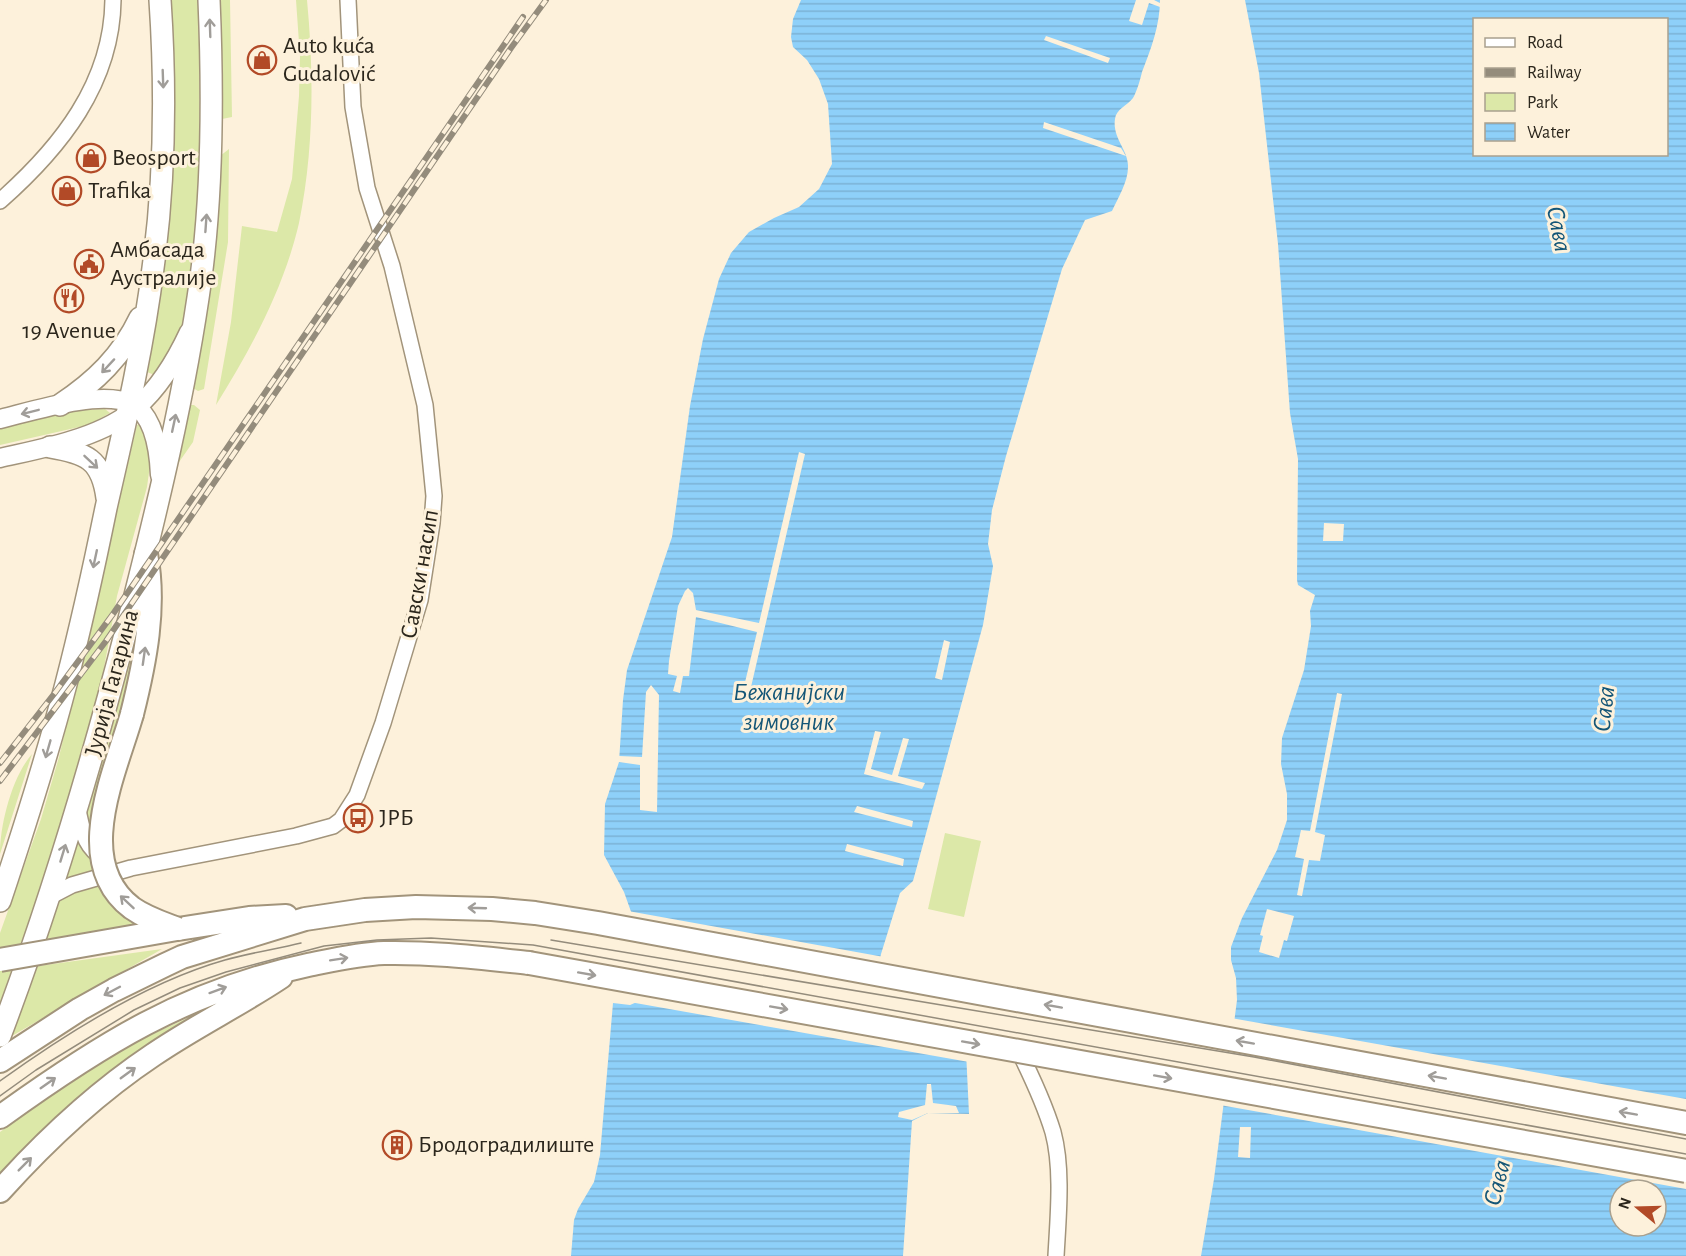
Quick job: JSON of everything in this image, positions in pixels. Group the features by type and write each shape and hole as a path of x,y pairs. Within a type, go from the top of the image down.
{"main road":[{"path":"60,405 97,378 119,354 136,327 149,298 158,226 163,148 164,90 160,0"},
{"name":"Јурија Гагарина","path":"0,1036 50,897 78,808 115,674 160,492 194,322 204,248 210,165 212,83 209,0"},
{"name":"Јурија Гагарина","path":"0,901 57,718 83,615 131,408 149,298"},
{"path":"50,447 90,458 104,480 108,502"},
{"path":"146,554 150,588 142,676 104,807 100,837 102,858 113,887 128,904 150,918 178,928"},
{"path":"0,1061 80,1009 182,957 305,919 357,911 416,907 535,912 736,947 1686,1123"},
{"path":"0,960 178,928 249,918 288,916 305,919"},
{"path":"0,1117 73,1065 152,1019 218,990 253,978 339,958 382,953 460,956 529,963 1686,1171"},
{"path":"0,1191 51,1138 115,1082 152,1056 296,968"}],"street":[{"path":"0,201 52,149 77,117 99,73 108,43 113,0"},
{"name":"Савски насип","path":"50,897 72,885 131,868 326,830 341,820 357,795 383,723 414,625 432,523 434,496 425,405 392,266 367,188 352,107 348,0"},
{"path":"0,458 50,447 98,430 131,408 173,364 194,322"},
{"path":"0,419 91,399 131,408 151,427 156,442 160,492"},
{"path":"78,808 84,838 94,852 110,863 131,868"},
{"path":"1014,1042 1037,1088 1053,1134 1059,1211 1056,1256"}],"green space":[{"path":"169,0 199,0 200,156 195,236 183,323 177,341 157,376 147,372 168,234 173,155"},
{"path":"221,0 230,0 232,117 222,119"},
{"path":"296,0 307,0 312,84 308,168 299,223 285,271 265,317 216,405 231,322 242,226 277,232 292,179 300,57"},
{"path":"229,149 228,242 204,389 198,391 193,388 213,268 219,204 220,156"},
{"path":"189,405 194,405 200,410 193,442 177,465"},
{"path":"105,409 110,413 88,425 0,445 0,428 79,410"},
{"path":"140,424 148,440 150,465 147,487 117,596 100,690 73,796 0,1003 0,933 41,819 59,757 137,425"},
{"path":"143,608 132,681 92,838 83,808"},
{"path":"32,754 0,854 8,801 19,775"},
{"path":"76,827 97,864 95,872 58,884"},
{"path":"945,833 981,841 964,917 928,909"},
{"path":"103,884 148,925 40,942 57,898"},
{"path":"162,949 5,1040 31,967"},
{"path":"203,1011 0,1179 0,1132 113,1052"}],"water":[{"name":"Бежанијски зимовник","path":"801,0 1160,0 1154,37 1137,89 1133,98 1120,110 1115,119 1116,132 1128,161 1125,184 1112,211 1085,220 1062,269 1006,456 992,510 988,544 993,566 983,625 913,881 900,893 877,972 877,1016 966,1051 969,1114 928,1113 912,1121 903,1256 571,1256 574,1220 594,1182 600,1155 613,1003 630,1005 653,995 655,979 624,892 604,855 605,804 619,762 627,670 672,537 690,406 703,339 719,279 731,253 749,232 799,207 819,189 832,164 828,104 819,79 807,60 793,47 791,37 793,19"},
{"name":"Сава","path":"1245,0 1686,0 1686,1256 1201,1256 1214,1179 1237,1000 1231,947 1242,918 1277,850 1287,820 1287,794 1281,764 1282,738 1304,670 1311,626 1310,611 1315,595 1298,585 1297,580 1298,459 1290,413 1278,244 1259,73"}],"pier":[{"path":"1136,0 1154,0 1160,3 1160,7 1149,3 1142,25 1129,21"},
{"path":"1046,36 1110,58 1108,63 1044,40"},
{"path":"1044,122 1121,148 1126,156 1043,128"},
{"path":"799,452 805,454 748,700 741,699 757,632 696,617 689,676 683,676 680,693 673,691 677,676 668,674 669,661 678,606 688,588 693,593 696,610 759,623"},
{"path":"1324,523 1344,524 1343,541 1323,541"},
{"path":"944,640 950,642 942,680 935,678"},
{"path":"651,685 659,695 657,812 640,810 640,765 619,762 619,756 642,757 646,692"},
{"path":"1337,693 1342,694 1315,832 1325,835 1320,861 1309,860 1302,896 1297,895 1304,859 1295,857 1301,830 1310,831"},
{"path":"875,731 881,732 871,769 892,775 903,738 909,739 898,776 925,783 922,789 864,774"},
{"path":"857,806 913,821 912,827 854,812"},
{"path":"847,844 904,859 903,866 845,851"},
{"path":"1267,909 1294,916 1287,941 1284,940 1279,958 1259,952 1263,936 1260,935"},
{"path":"628,911 884,957 880,973 880,1016 969,1050 969,1062 624,1001 630,1002 651,993 652,980"},
{"path":"1231,1018 1686,1099 1686,1189 1668,1186 1668,1178 1625,1178 1220,1105"},
{"path":"927,1084 931,1084 933,1103 956,1106 959,1113 928,1113 912,1120 898,1117 899,1112 925,1105"},
{"path":"1240,1127 1251,1127 1250,1158 1238,1157"}],"tram line":[{"path":"0,1096 36,1070 134,1010 180,988 226,972 324,946 377,940 431,938 533,945 1686,1154"},
{"path":"551,940 1254,1057 1686,1139"},
{"path":"0,1081 79,1028 166,982 225,960 301,943"}],"railway":[{"path":"0,781 106,641 546,0"},
{"path":"0,763 113,614 523,17"}],"place":[{"name":"Auto kuća Gudalović","path":"262,60"},
{"name":"Beosport","path":"91,158"},
{"name":"Trafika","path":"67,191"},
{"name":"Амбасада Аустралије","path":"89,264"},
{"name":"19 Avenue","path":"69,298"},
{"name":"ЈРБ","path":"358,818"},
{"name":"Бродоградилиште","path":"397,1145"}]}
